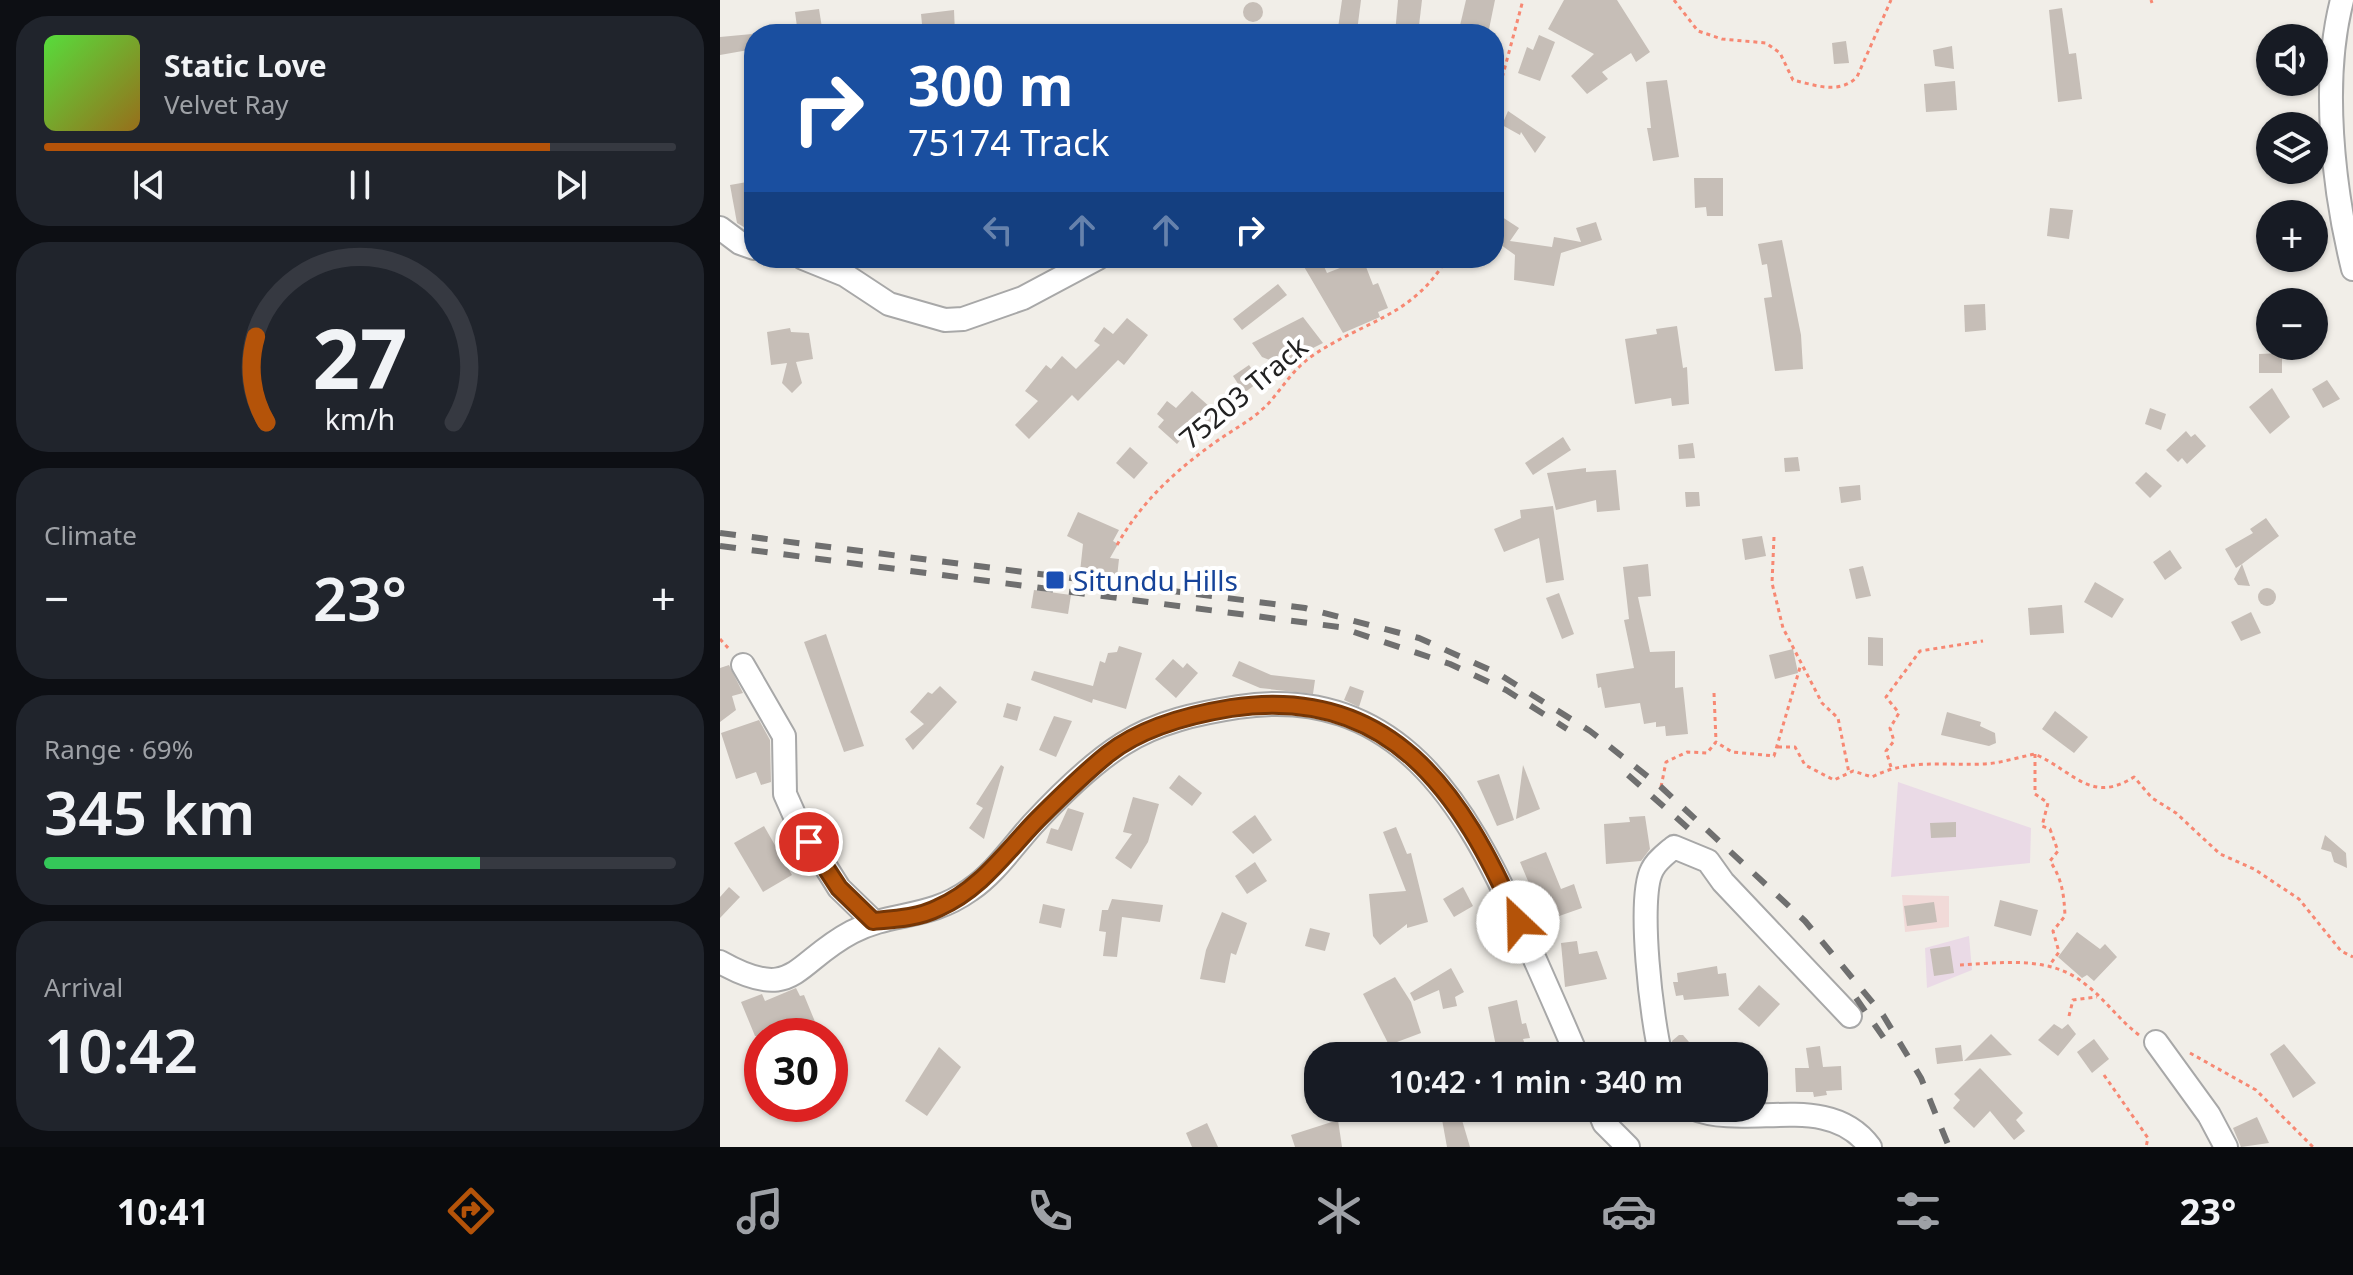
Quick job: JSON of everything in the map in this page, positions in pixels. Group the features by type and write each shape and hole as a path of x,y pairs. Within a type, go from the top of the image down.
{"street":[{"path":"2342,0 2332,65 2334,121 2339,213 2353,269"},
{"path":"720,228 744,244"},
{"path":"828,268 845,275 889,304 945,320 963,319 1023,298 1079,268"},
{"path":"743,665 784,736 785,794 797,821 839,888 873,921"},
{"path":"720,962 757,981 774,980 804,968 831,944 873,921 906,918 937,909 972,889 1036,821 1126,742 1161,725 1261,703 1319,708 1360,720 1401,745 1443,786 1499,878 1571,1042"},
{"path":"1657,1042 1646,921 1652,870 1674,847 1708,861 1723,882 1850,1016"},
{"path":"2156,1042 2209,1115 2226,1147"},
{"path":"1768,1117 1833,1119 1851,1128 1870,1147"},
{"path":"1604,1122 1628,1147"}],"path":[{"path":"1504,71 1523,0"},
{"path":"1674,0 1698,31 1722,39 1766,43 1780,53 1793,80 1830,89 1851,83 1857,77 1891,0"},
{"name":"75203 Track","path":"1117,545 1129,524 1167,480 1267,405 1295,369 1314,355 1414,300 1441,268"},
{"path":"1774,537 1772,583 1783,628 1795,645 1801,664 1822,703 1838,718 1849,773"},
{"path":"1891,768 1886,751 1894,741 1890,728 1899,713 1886,697 1920,651 1983,641"},
{"path":"1716,742 1732,752 1774,756 1801,664"},
{"path":"1661,787 1666,762 1687,752 1707,753 1716,742 1714,693"},
{"path":"1778,747 1795,747 1805,765 1834,780 1849,773 1872,777 1891,768 1930,762 1987,764 2035,754 2093,788 2114,790 2134,777 2152,798 2176,813 2220,854 2254,869 2299,899 2341,951 2353,957"},
{"path":"2035,754 2035,794 2048,803 2042,826 2050,829 2056,842 2058,851 2050,861 2062,879 2065,916 2053,931 2059,952 2049,967"},
{"path":"2069,1016 2073,1000 2098,997"},
{"path":"2104,1075 2148,1138 2146,1147"}],"shaded area":[{"path":"1898,782 2031,828 2030,863 1891,877"},
{"path":"1902,895 1949,896 1949,927 1905,932"},
{"path":"1969,936 1972,970 1927,988 1925,948"}],"building":[{"path":"1342,0 1361,0 1358,24 1339,24"},
{"path":"1398,0 1422,0 1419,24 1396,24"},
{"path":"1466,0 1495,0 1490,24 1460,24"},
{"path":"1564,0 1617,0 1650,52 1636,62 1631,53 1602,72 1608,79 1587,94 1571,76 1594,54 1548,29"},
{"path":"1253,2 1260,5 1263,12 1260,19 1253,22 1246,19 1243,12 1246,5"},
{"path":"2062,8 2069,54 2076,53 2082,99 2058,102 2049,10"},
{"path":"819,9 821,24 797,24 795,12"},
{"path":"954,10 955,24 922,24 921,14"},
{"path":"744,35 744,51 720,55 720,37"},
{"path":"1539,35 1555,42 1540,81 1518,73 1527,47 1533,50"},
{"path":"1846,41 1849,63 1834,64 1832,43"},
{"path":"1952,46 1954,69 1935,66 1933,50"},
{"path":"1667,80 1679,157 1653,161 1647,128 1651,128 1646,82"},
{"path":"1955,81 1957,110 1926,112 1924,84"},
{"path":"1508,111 1546,137 1535,153 1521,132 1520,135 1504,126"},
{"path":"1694,178 1723,178 1723,216 1707,216 1706,207 1695,208"},
{"path":"744,183 744,227 737,223 730,185"},
{"path":"2050,208 2073,210 2069,239 2047,236"},
{"path":"1504,218 1519,228 1510,241 1552,247 1554,237 1581,242 1576,228 1596,222 1602,240 1561,253 1554,286 1514,280 1515,255 1504,247"},
{"path":"1782,240 1801,335 1803,369 1775,371 1764,298 1772,297 1767,264 1762,265 1758,244"},
{"path":"1305,268 1325,268 1327,273 1340,268 1366,268 1373,285 1378,283 1388,308 1378,312 1380,317 1343,333"},
{"path":"1278,284 1287,295 1242,330 1233,319"},
{"path":"1985,304 1986,330 1965,332 1964,305"},
{"path":"1303,317 1323,343 1295,357 1290,368 1262,357 1252,343"},
{"path":"1127,318 1148,335 1124,365 1118,360 1078,401 1072,395 1029,439 1015,425 1038,401 1025,391 1046,365 1051,369 1062,356 1076,369 1100,345 1094,341 1104,327 1113,334"},
{"path":"1677,326 1683,368 1687,367 1689,404 1672,406 1671,398 1635,404 1625,339 1657,334 1656,329"},
{"path":"790,328 791,332 809,333 813,359 796,362 802,383 792,393 782,383 787,363 771,365 767,332"},
{"path":"2259,360 2282,360 2282,373 2259,373"},
{"path":"1249,365 1260,381 1244,393 1233,376"},
{"path":"2327,380 2340,399 2323,408 2312,389"},
{"path":"2272,388 2290,417 2270,434 2249,407"},
{"path":"1192,391 1220,416 1210,428 1201,421 1198,425 1195,422 1177,444 1158,427 1164,420 1157,414 1167,401 1176,408"},
{"path":"2150,408 2166,414 2161,430 2145,424"},
{"path":"2186,431 2191,437 2195,434 2206,446 2187,464 2182,458 2178,462 2166,450"},
{"path":"1563,437 1571,450 1533,475 1525,463"},
{"path":"1693,443 1695,458 1679,459 1678,445"},
{"path":"1130,447 1148,463 1134,479 1116,463"},
{"path":"1798,457 1800,471 1785,472 1784,458"},
{"path":"1586,468 1586,472 1616,470 1620,510 1597,512 1596,500 1556,510 1547,473"},
{"path":"2146,472 2162,486 2150,498 2135,483"},
{"path":"1860,485 1861,500 1841,503 1839,487"},
{"path":"1685,492 1699,492 1700,506 1686,507"},
{"path":"1553,506 1564,580 1546,583 1539,538 1504,552 1494,529 1521,518 1520,510"},
{"path":"1078,512 1119,530 1113,541 1118,544 1110,558 1119,559 1117,577 1080,572 1083,544 1067,536"},
{"path":"2266,518 2279,536 2236,568 2225,549 2253,533 2250,529"},
{"path":"1762,536 1766,556 1745,560 1742,539"},
{"path":"2170,550 2182,568 2165,580 2153,562"},
{"path":"1648,564 1651,596 1638,597 1650,652 1675,651 1675,688 1683,687 1688,734 1666,736 1665,726 1656,727 1656,722 1644,724 1640,703 1605,708 1601,687 1598,688 1596,674 1634,668 1624,620 1629,619 1623,567"},
{"path":"2242,564 2250,586 2238,585 2234,579"},
{"path":"1863,566 1871,596 1856,599 1849,569"},
{"path":"2095,582 2124,599 2112,618 2084,602"},
{"path":"2267,588 2276,597 2267,606 2258,597"},
{"path":"1034,590 1071,595 1068,614 1031,608"},
{"path":"1559,593 1574,634 1562,639 1546,598"},
{"path":"2062,605 2064,633 2030,635 2028,608"},
{"path":"2251,612 2261,633 2241,641 2231,622"},
{"path":"826,634 864,746 844,752 804,642"},
{"path":"1868,637 1883,638 1883,666 1868,665"},
{"path":"1119,646 1142,653 1126,709 1093,699 1092,703 1031,680 1034,671 1093,686 1100,661 1105,663 1108,653 1117,652"},
{"path":"1793,649 1798,673 1775,679 1769,655"},
{"path":"1173,659 1183,668 1187,663 1198,673 1176,698 1155,679"},
{"path":"1239,661 1271,675 1315,680 1313,694 1260,688 1232,676"},
{"path":"729,665 743,693 732,696 736,710 720,722 720,668"},
{"path":"940,686 957,702 913,750 905,739 924,724 910,712 928,692 932,694"},
{"path":"1350,686 1364,691 1359,707 1344,700"},
{"path":"1007,703 1021,707 1017,721 1003,717"},
{"path":"2055,711 2088,737 2074,753 2042,729"},
{"path":"1947,712 1981,722 1980,726 1995,733 1996,743 1989,746 1941,735"},
{"path":"1054,716 1072,721 1056,757 1039,750"},
{"path":"759,720 770,740 771,782 761,785 756,772 736,779 721,733"},
{"path":"1001,765 1004,767 984,839 969,828 983,808 976,804"},
{"path":"1523,765 1540,809 1516,819"},
{"path":"1499,774 1514,820 1497,826 1477,781"},
{"path":"1179,775 1202,793 1192,806 1169,788"},
{"path":"1133,797 1159,804 1148,842 1131,869 1115,858 1132,834 1123,832"},
{"path":"1068,808 1084,813 1072,851 1046,843 1051,828 1058,830"},
{"path":"1255,815 1272,840 1253,854 1232,832"},
{"path":"1645,816 1650,849 1641,861 1606,864 1604,824 1630,822 1629,817"},
{"path":"1956,822 1956,837 1931,838 1930,823"},
{"path":"764,826 792,875 763,892 734,843"},
{"path":"1396,827 1407,854 1411,853 1428,922 1407,928 1407,924 1380,945 1373,936 1369,894 1406,891 1383,832"},
{"path":"2325,835 2346,853 2347,868 2334,862 2331,852 2321,849"},
{"path":"1546,852 1561,889 1574,884 1582,908 1545,921 1520,862"},
{"path":"1255,862 1267,881 1247,894 1235,876"},
{"path":"729,887 740,897 720,918 720,897"},
{"path":"1463,887 1473,906 1454,917 1443,899"},
{"path":"1112,899 1163,905 1160,922 1122,917 1117,957 1103,956 1106,932 1099,931 1102,910 1108,910"},
{"path":"2000,900 2038,910 2031,936 1994,926"},
{"path":"1934,902 1937,922 1907,926 1904,906"},
{"path":"1043,904 1065,909 1061,928 1039,923"},
{"path":"1222,912 1247,923 1236,955 1231,953 1225,983 1200,979 1206,950"},
{"path":"1310,928 1330,933 1325,951 1305,946"},
{"path":"2077,932 2100,949 2105,944 2117,957 2094,981 2087,975 2082,978 2058,957"},
{"path":"1577,941 1579,954 1597,951 1607,979 1565,987 1561,943"},
{"path":"1950,946 1954,973 1934,976 1930,949"},
{"path":"1717,966 1718,974 1726,973 1729,996 1684,1000 1683,995 1676,996 1673,982 1678,982 1677,973"},
{"path":"1451,968 1464,992 1455,997 1457,1006 1443,1009 1439,990 1414,1001 1410,993"},
{"path":"1395,977 1411,1002 1421,1033 1397,1042 1387,1042 1363,994"},
{"path":"1759,985 1780,1004 1759,1027 1738,1009"},
{"path":"796,988 800,996 804,995 813,1018 748,1018 741,1002 762,994 765,1001"},
{"path":"1517,1000 1522,1024 1526,1023 1530,1038 1523,1039 1524,1042 1495,1042 1488,1007"},
{"path":"2054,1024 2062,1029 2068,1024 2076,1034 2058,1056 2038,1040"},
{"path":"1991,1034 2012,1055 1964,1061"},
{"path":"1683,1035 1689,1042 1672,1042"},
{"path":"2094,1039 2109,1059 2092,1073 2077,1052"},
{"path":"2284,1044 2316,1083 2293,1098 2270,1054"},
{"path":"1961,1045 1963,1061 1937,1064 1935,1048"},
{"path":"1820,1046 1823,1067 1841,1066 1842,1090 1826,1091 1827,1095 1814,1097 1813,1092 1796,1092 1795,1068 1809,1068 1806,1048"},
{"path":"939,1047 961,1067 927,1116 905,1101"},
{"path":"1980,1068 2023,1113 2016,1120 2025,1131 2014,1140 1990,1111 1974,1128 1953,1108 1960,1100 1954,1094"},
{"path":"2257,1117 2269,1143 2241,1147 2233,1128"},
{"path":"1338,1122 1342,1147 1295,1147 1291,1135"},
{"path":"1442,1122 1463,1122 1470,1147 1447,1147"},
{"path":"1207,1123 1218,1147 1192,1147 1186,1133"}],"railway":[{"path":"720,533 1305,608 1419,638 1499,674 1590,731 1661,787 1805,921 1883,1015 1921,1078 1949,1147"},
{"path":"720,546 1339,627 1450,664 1506,690 1567,729"},
{"path":"1628,775 1688,828"},
{"path":"1856,998 1888,1044"}],"place":[{"name":"Situndu Hills","path":"1055,580"}],"route":[{"path":"809,842 839,888 873,921 906,918 937,909 972,889 1036,821 1107,755 1126,742 1161,725 1209,712 1261,703 1293,704 1360,720 1401,745 1443,786 1470,825 1499,878 1518,922"}]}
